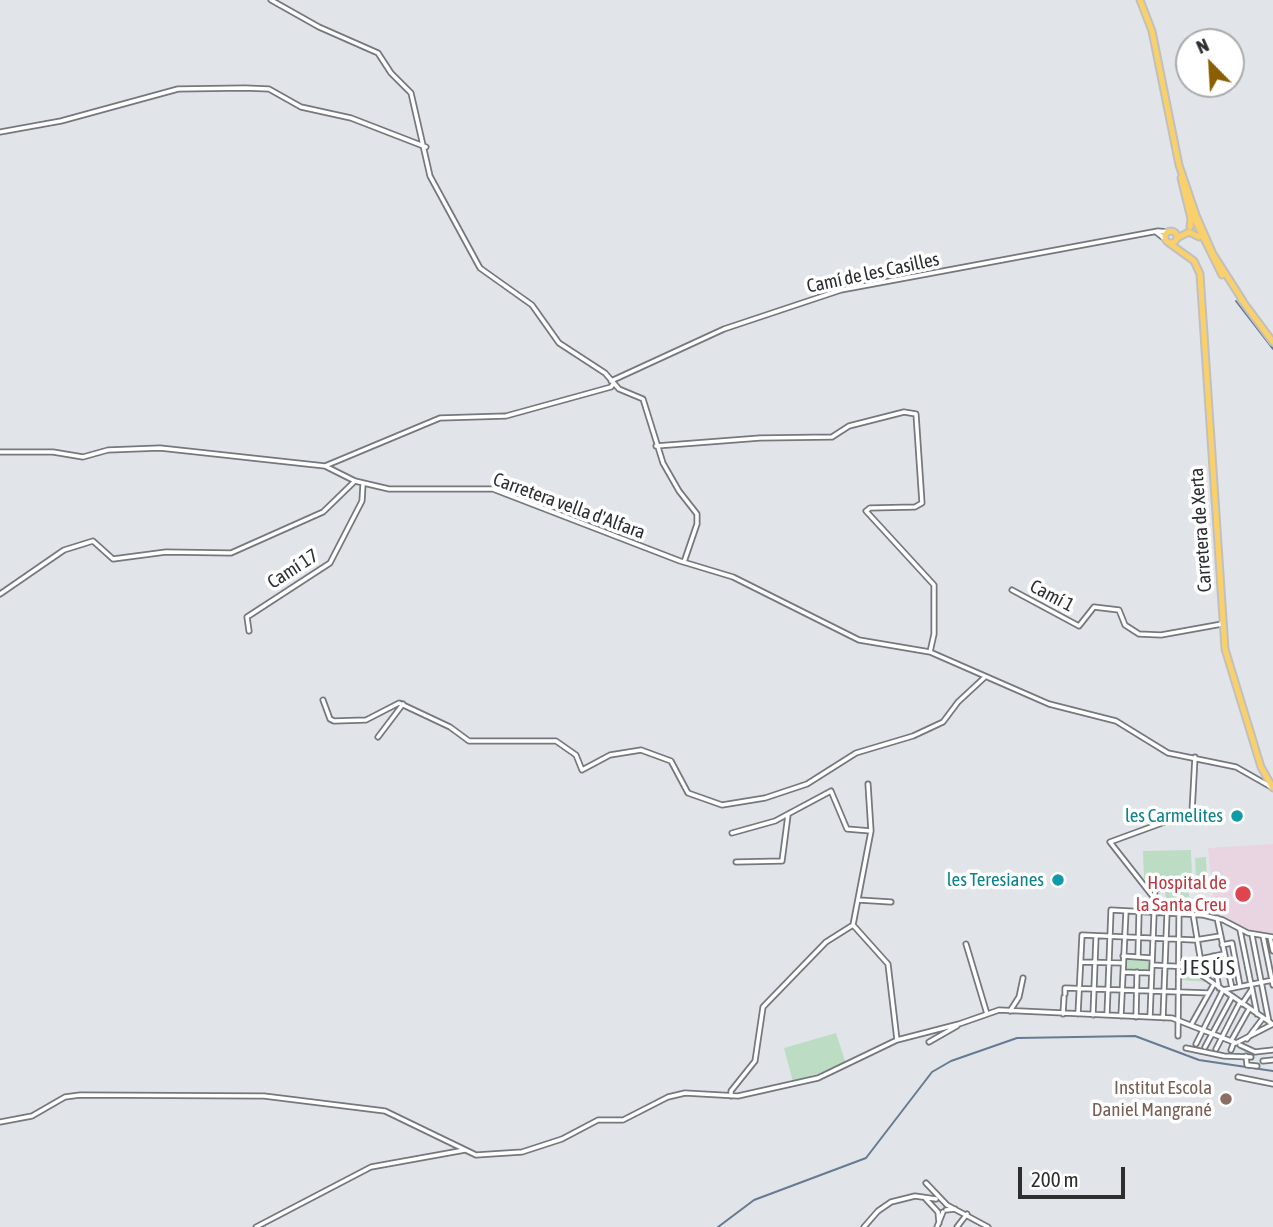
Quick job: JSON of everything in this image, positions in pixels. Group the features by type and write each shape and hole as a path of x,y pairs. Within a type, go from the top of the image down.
{"main road":[{"path":"1140,0 1153,32 1180,165 1190,198 1214,256"},
{"path":"1180,165 1192,228 1217,267 1273,342"},
{"path":"1190,198 1192,228 1243,301"},
{"path":"1171,232 1192,228"},
{"path":"1167,241 1177,240 1192,228"},
{"path":"1171,232 1182,251"},
{"path":"1167,241 1171,232"},
{"path":"1167,241 1182,251"},
{"name":"Carretera de Xerta","path":"1182,251 1196,263 1201,286 1225,649 1261,767 1273,788"}],"street":[{"path":"271,0 319,27 378,53 391,73 411,93 426,147 430,176 480,268 532,305 556,341 575,351 621,390 643,398 656,446 674,484 697,514 697,524 684,562"},
{"path":"0,132 61,121 178,89 245,88 268,89 301,107 351,118 426,147"},
{"path":"1154,232 1167,241"},
{"name":"Camí de les Casilles","path":"325,466 440,418 506,416 612,382 724,329 770,316 810,299 1154,232 1171,232"},
{"path":"656,446 760,438 832,437 849,426 904,412 916,414 922,503 915,507 870,508 866,511 934,586 934,634 930,653"},
{"name":"Carretera vella d'Alfara","path":"0,452 53,452 83,457 108,450 160,448 325,466 363,484 390,489 493,489 684,562 733,577 859,640 930,653 1049,704 1116,721 1168,753 1236,767 1273,788"},
{"path":"0,594 64,550 93,541 113,559 166,552 231,553 323,512 355,481"},
{"name":"Camí 17","path":"249,631 247,617 330,563 362,500 363,484"},
{"name":"Camí 1","path":"1012,590 1079,626 1094,607 1119,610 1119,617 1125,625 1139,634 1161,635 1222,624"},
{"path":"323,700 330,719 336,722 366,720 398,703 452,728 469,741 558,742 576,755 581,770 610,755 636,749 671,761 688,793 722,805 769,797 807,784 856,753 913,736 943,722 958,702 985,677"},
{"path":"378,737 403,704"},
{"path":"1154,898 1110,842 1192,811 1195,757"},
{"path":"853,925 871,831 868,784"},
{"path":"733,832 788,815 833,791 847,829 871,831"},
{"path":"736,862 782,861 788,815"},
{"path":"1150,1017 1154,898 1157,887 1186,884"},
{"path":"859,900 891,902"},
{"path":"1107,1016 1111,911 1179,913 1217,918 1252,934 1271,937 1273,951"},
{"path":"1121,1016 1126,911"},
{"path":"1138,957 1139,912"},
{"path":"1163,1018 1167,913"},
{"path":"1178,1036 1179,913"},
{"path":"1193,914 1204,977"},
{"path":"1217,918 1232,989"},
{"path":"853,925 888,964 897,1040"},
{"path":"731,1096 731,1091 755,1061 763,1007 825,942 840,930 853,925"},
{"path":"1241,930 1257,1014"},
{"path":"1252,934 1272,1023"},
{"path":"1078,1014 1082,936 1197,940 1220,936"},
{"path":"1093,1015 1096,936"},
{"path":"1221,989 1273,982 1263,936"},
{"path":"1222,945 1232,943 1241,987"},
{"path":"966,944 987,1014"},
{"path":"1152,965 1180,964 1224,954"},
{"path":"1123,956 1152,958"},
{"path":"1196,1044 1221,989 1213,957"},
{"path":"1081,962 1123,963"},
{"path":"1180,964 1190,967 1272,1023"},
{"path":"1123,972 1151,973"},
{"path":"1136,1017 1137,972"},
{"path":"1010,1011 1019,997 1023,978"},
{"path":"1191,1025 1214,984"},
{"path":"1216,1048 1251,987"},
{"path":"1063,1014 1065,988 1209,993"},
{"path":"1205,1047 1232,997"},
{"path":"1231,1050 1249,1009"},
{"path":"0,1122 32,1116 65,1097 80,1095 264,1096 384,1111 476,1155 522,1152 562,1139 598,1120 623,1120 668,1097 685,1093 731,1096 830,1074 868,1051 987,1014 1010,1011 1163,1018 1178,1020 1233,1042 1247,1039 1272,1023"},
{"path":"1247,1039 1263,1018"},
{"path":"929,1042 959,1024"},
{"path":"1240,1045 1260,1057 1273,1060"},
{"path":"1186,1048 1223,1056 1249,1057 1247,1065 1257,1066"},
{"path":"1260,1057 1273,1050"},
{"path":"1238,1077 1273,1084"},
{"path":"256,1227 371,1167 465,1150"},
{"path":"926,1183 937,1192 943,1210 938,1226"},
{"path":"864,1227 878,1211 891,1202 907,1197 939,1199"},
{"path":"923,1197 933,1206 943,1210 960,1210 986,1226"},
{"path":"933,1206 939,1199"},
{"path":"957,1227 967,1214"},
{"path":"972,1227 977,1220"}],"shaded area":[{"name":"Hospital de la Santa Creu","path":"1273,844 1273,933 1254,932 1215,914 1208,848"}],"green space":[{"path":"1191,850 1192,878 1144,879 1143,851"},
{"path":"1206,857 1207,879 1196,879 1195,858"},
{"path":"1188,891 1191,903 1167,906 1165,892"},
{"path":"1126,958 1150,959 1150,970 1125,970"},
{"path":"1181,967 1191,969 1208,982 1181,980"},
{"path":"836,1033 846,1064 793,1082 784,1048"}],"waterway":[{"path":"1236,301 1273,349"},
{"path":"718,1227 754,1200 866,1158 932,1072 951,1061 1017,1038 1135,1036 1199,1060 1273,1071"}],"place":[{"name":"les Carmelites","path":"1237,816"},
{"name":"les Teresianes","path":"1058,880"},
{"name":"Hospital de la Santa Creu","path":"1243,894"},
{"name":"Institut Escola Daniel Mangrané","path":"1226,1099"}],"district":[{"name":"JESÚS","path":"1209,968"}]}
